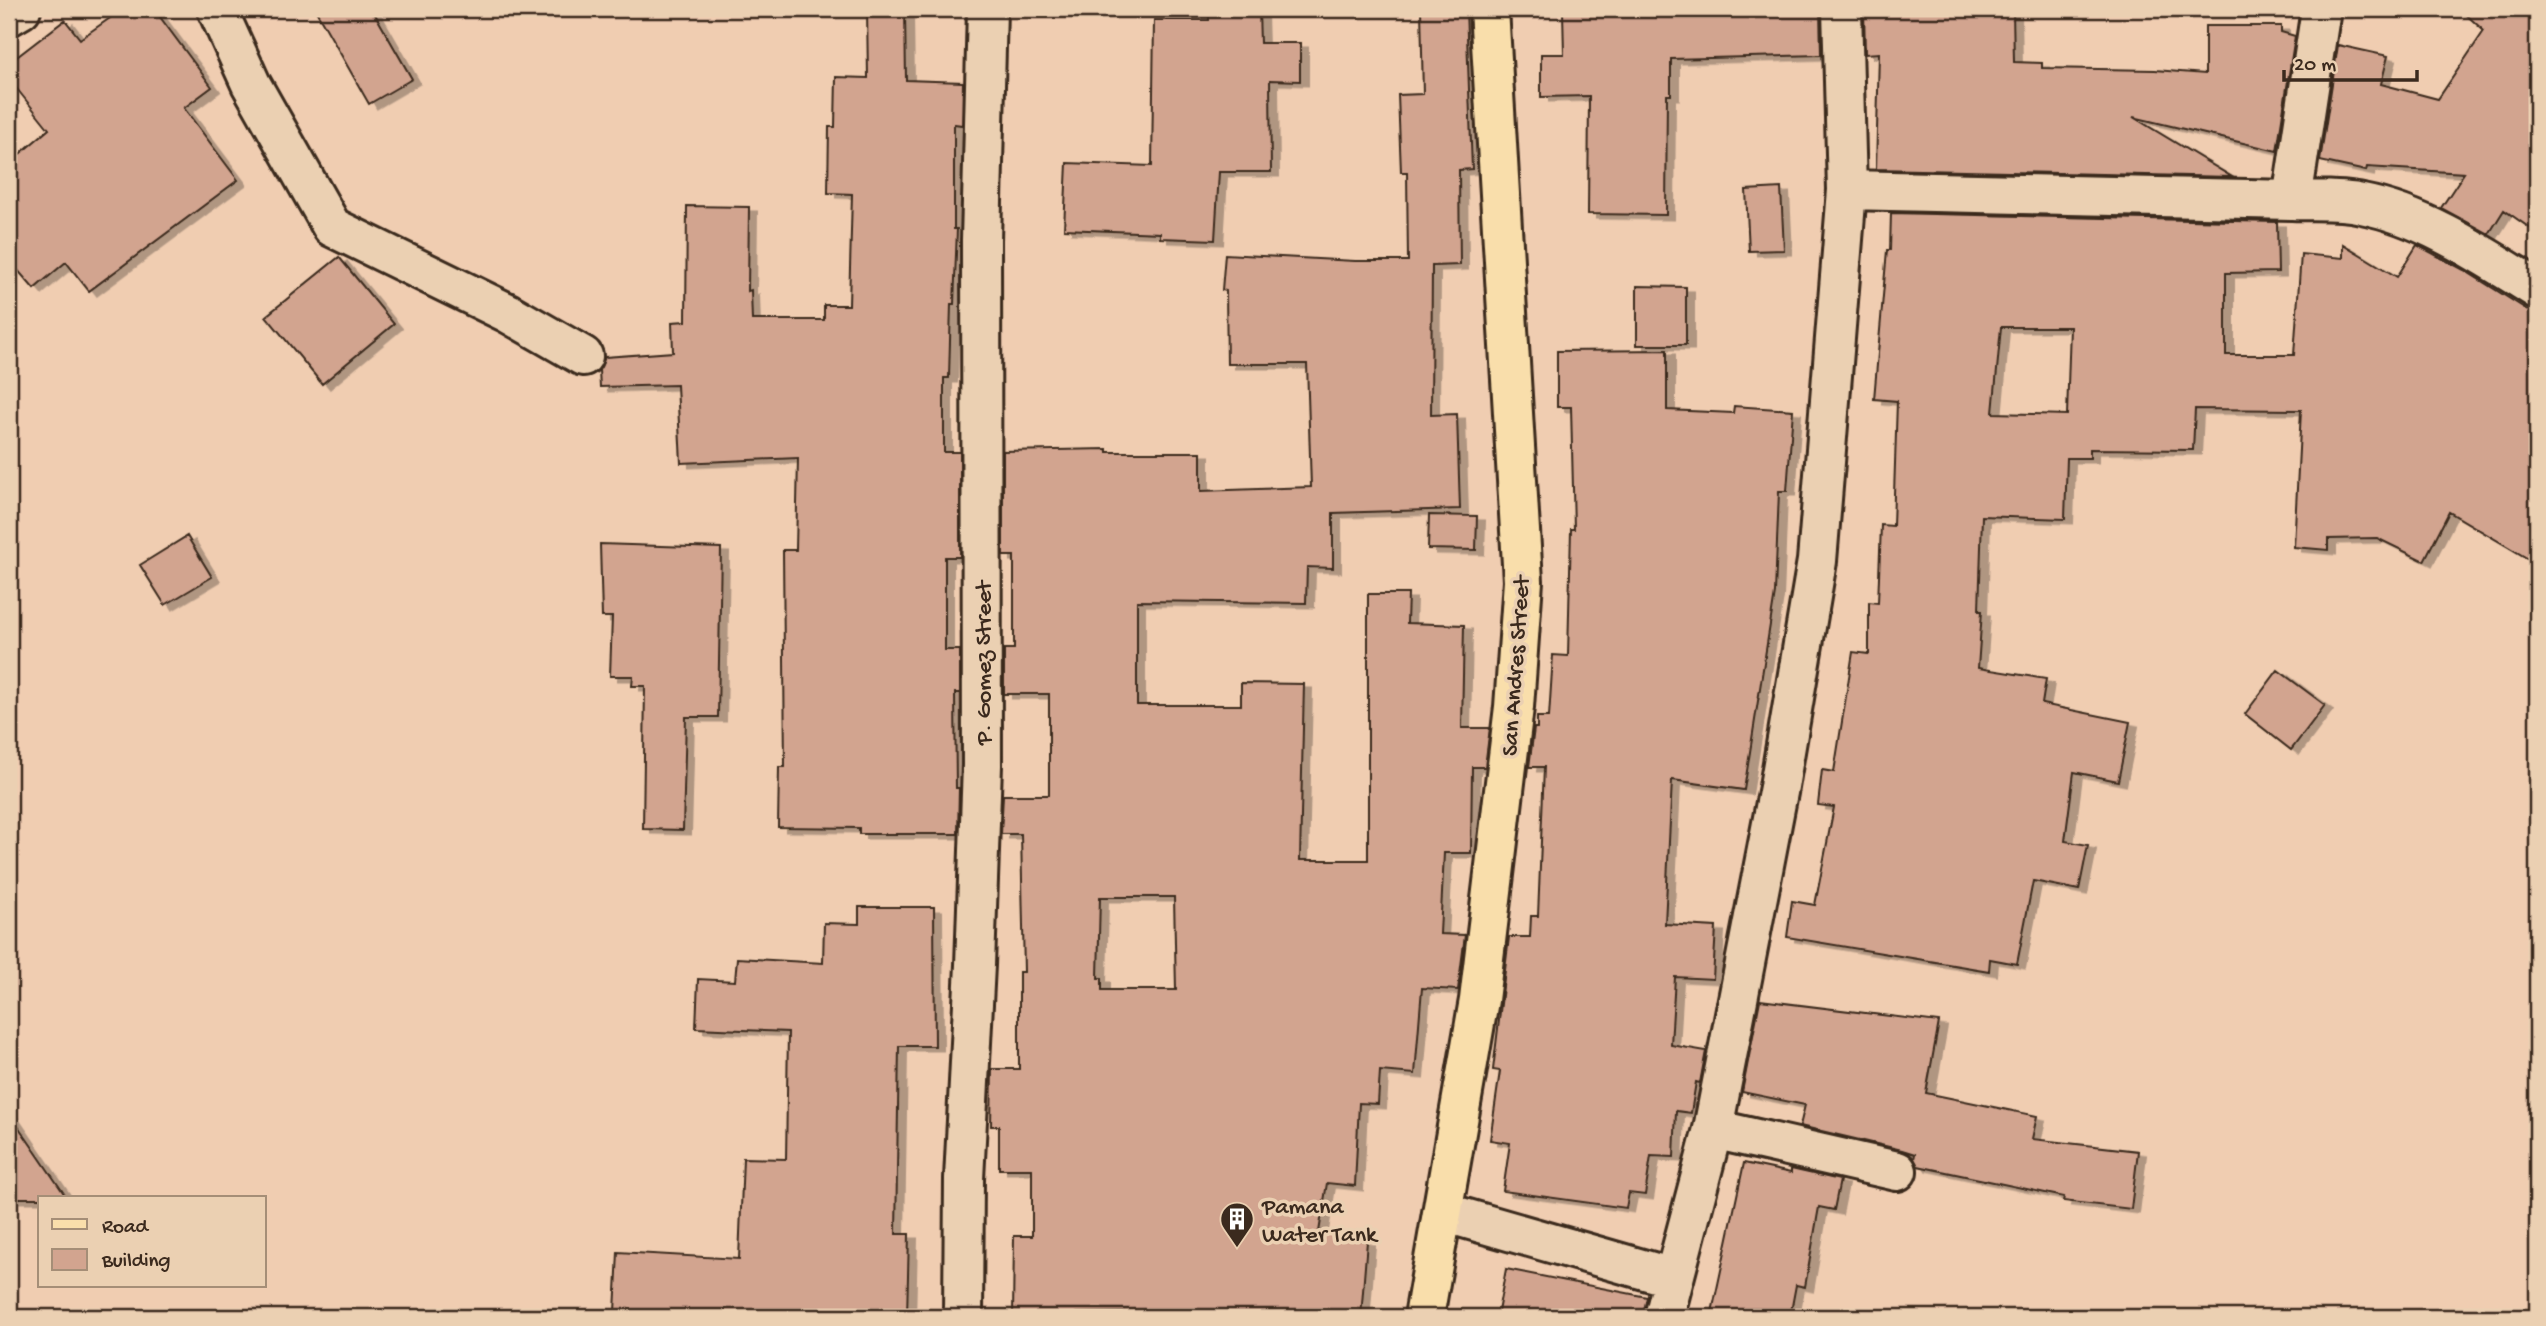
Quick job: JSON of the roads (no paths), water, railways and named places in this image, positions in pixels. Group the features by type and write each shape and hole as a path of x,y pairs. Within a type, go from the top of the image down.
{"main road":[{"name":"San Andres Street","path":"1424,1317 1479,1000 1514,707 1523,581 1489,9"}],"street":[{"path":"9,16 21,9"},
{"path":"217,9 251,84 332,227 508,313 583,356"},
{"name":"P. Gomez Street","path":"962,1317 964,1179 982,765 981,240 987,9"},
{"path":"1664,1317 1713,1129 1779,787 1817,561 1847,190 1842,9"},
{"path":"2292,200 2321,9"},
{"path":"1847,190 2362,204 2416,221 2469,248 2537,289"},
{"path":"1713,1129 1897,1171"},
{"path":"1443,1212 1673,1278"}],"place":[{"name":"Pamana Water Tank","path":"1237,1249"}]}
